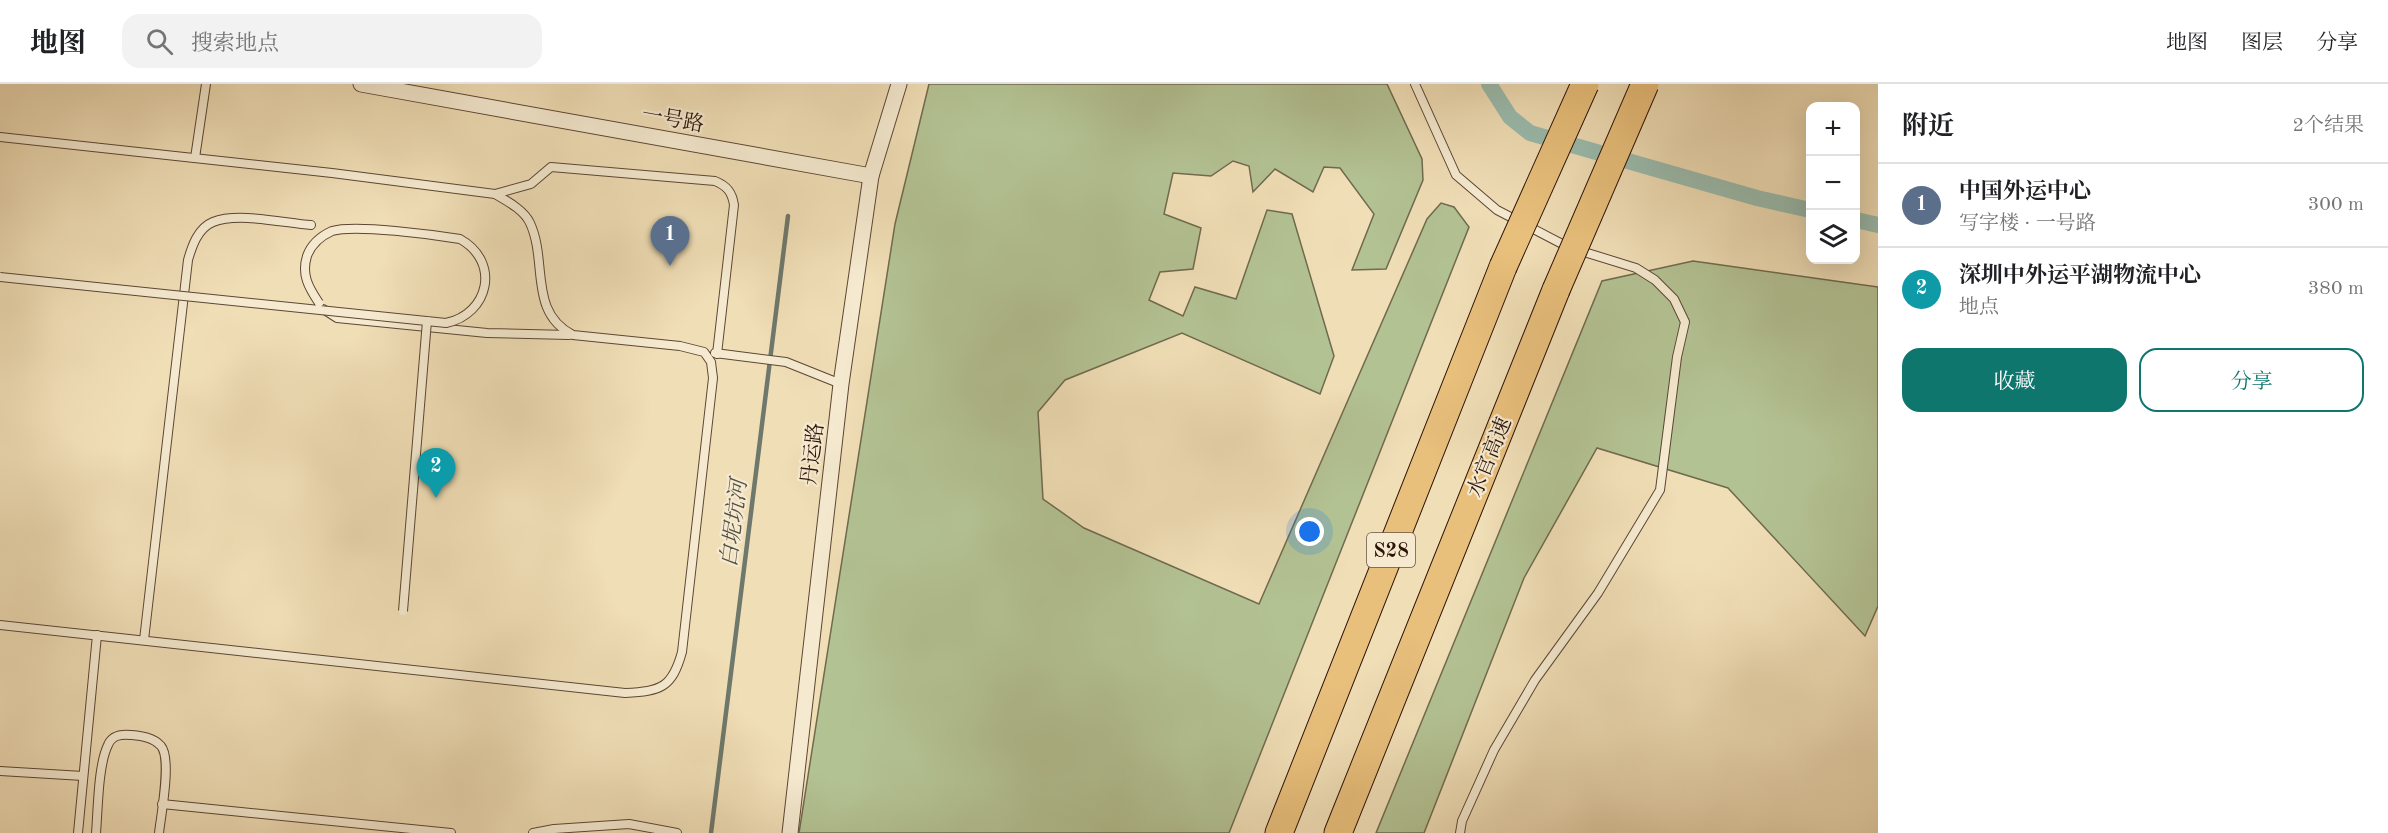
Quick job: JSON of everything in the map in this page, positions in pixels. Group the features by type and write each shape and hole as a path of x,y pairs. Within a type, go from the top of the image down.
{"highway":[{"name":"S28","path":"1279,833 1503,267 1585,84"},
{"name":"水官高速","path":"1338,833 1556,290 1645,84"}],"street":[{"name":"一号路","path":"361,84 871,176"},
{"name":"丹运路","path":"790,833 841,384 871,176 899,84"}],"lane":[{"path":"195,158 206,84"},
{"path":"1415,84 1456,175 1497,210 1568,247 1636,268 1655,280 1674,299 1685,322 1677,357 1660,490 1598,593 1535,680 1500,740 1462,821 1460,833"},
{"path":"0,136 495,194 531,184 551,167 715,181 724,185 732,195 734,205 717,354"},
{"path":"495,194 515,207 530,221 546,309 561,329 573,335"},
{"path":"144,640 188,260 192,246 200,232 212,222 233,218 311,225"},
{"path":"0,277 427,321 446,323 459,320 471,311 484,293 486,275 479,257 468,243 460,239 350,228 333,231 316,242 310,249 305,265 307,283 319,303 327,314 337,318 487,333 573,335 680,345 704,352 786,363 841,384"},
{"path":"403,611 427,321"},
{"path":"0,625 625,693 650,692 664,685 676,674 682,652 713,378 711,362 704,352"},
{"path":"78,833 97,635"},
{"path":"96,833 104,757 108,744 114,736 122,734 144,736 160,746 165,753 159,833"},
{"path":"0,771 83,776"},
{"path":"162,804 451,833"},
{"path":"533,833 554,829 629,824 677,833"}],"green space":[{"path":"929,84 1387,84 1422,159 1423,180 1386,269 1352,270 1374,214 1340,168 1324,167 1313,192 1275,169 1253,192 1249,166 1233,161 1211,176 1173,173 1164,214 1201,228 1193,269 1160,272 1149,300 1183,316 1195,287 1236,299 1267,210 1292,214 1334,356 1320,394 1182,333 1065,380 1038,412 1043,499 1084,528 1259,604 1427,219 1441,203 1454,207 1469,227 1229,833 799,833 895,224"},
{"path":"1693,261 1878,287 1878,606 1865,636 1728,488 1597,448 1524,578 1424,833 1376,833 1602,281"}],"waterway":[{"path":"1489,84 1510,117 1530,133 1757,198 1806,209"},
{"name":"白坭坑河","path":"711,833 788,216"},
{"path":"1860,221 1878,225"}],"place":[{"name":"中国外运中心","path":"670,266"},
{"name":"深圳中外运平湖物流中心","path":"436,498"}]}
